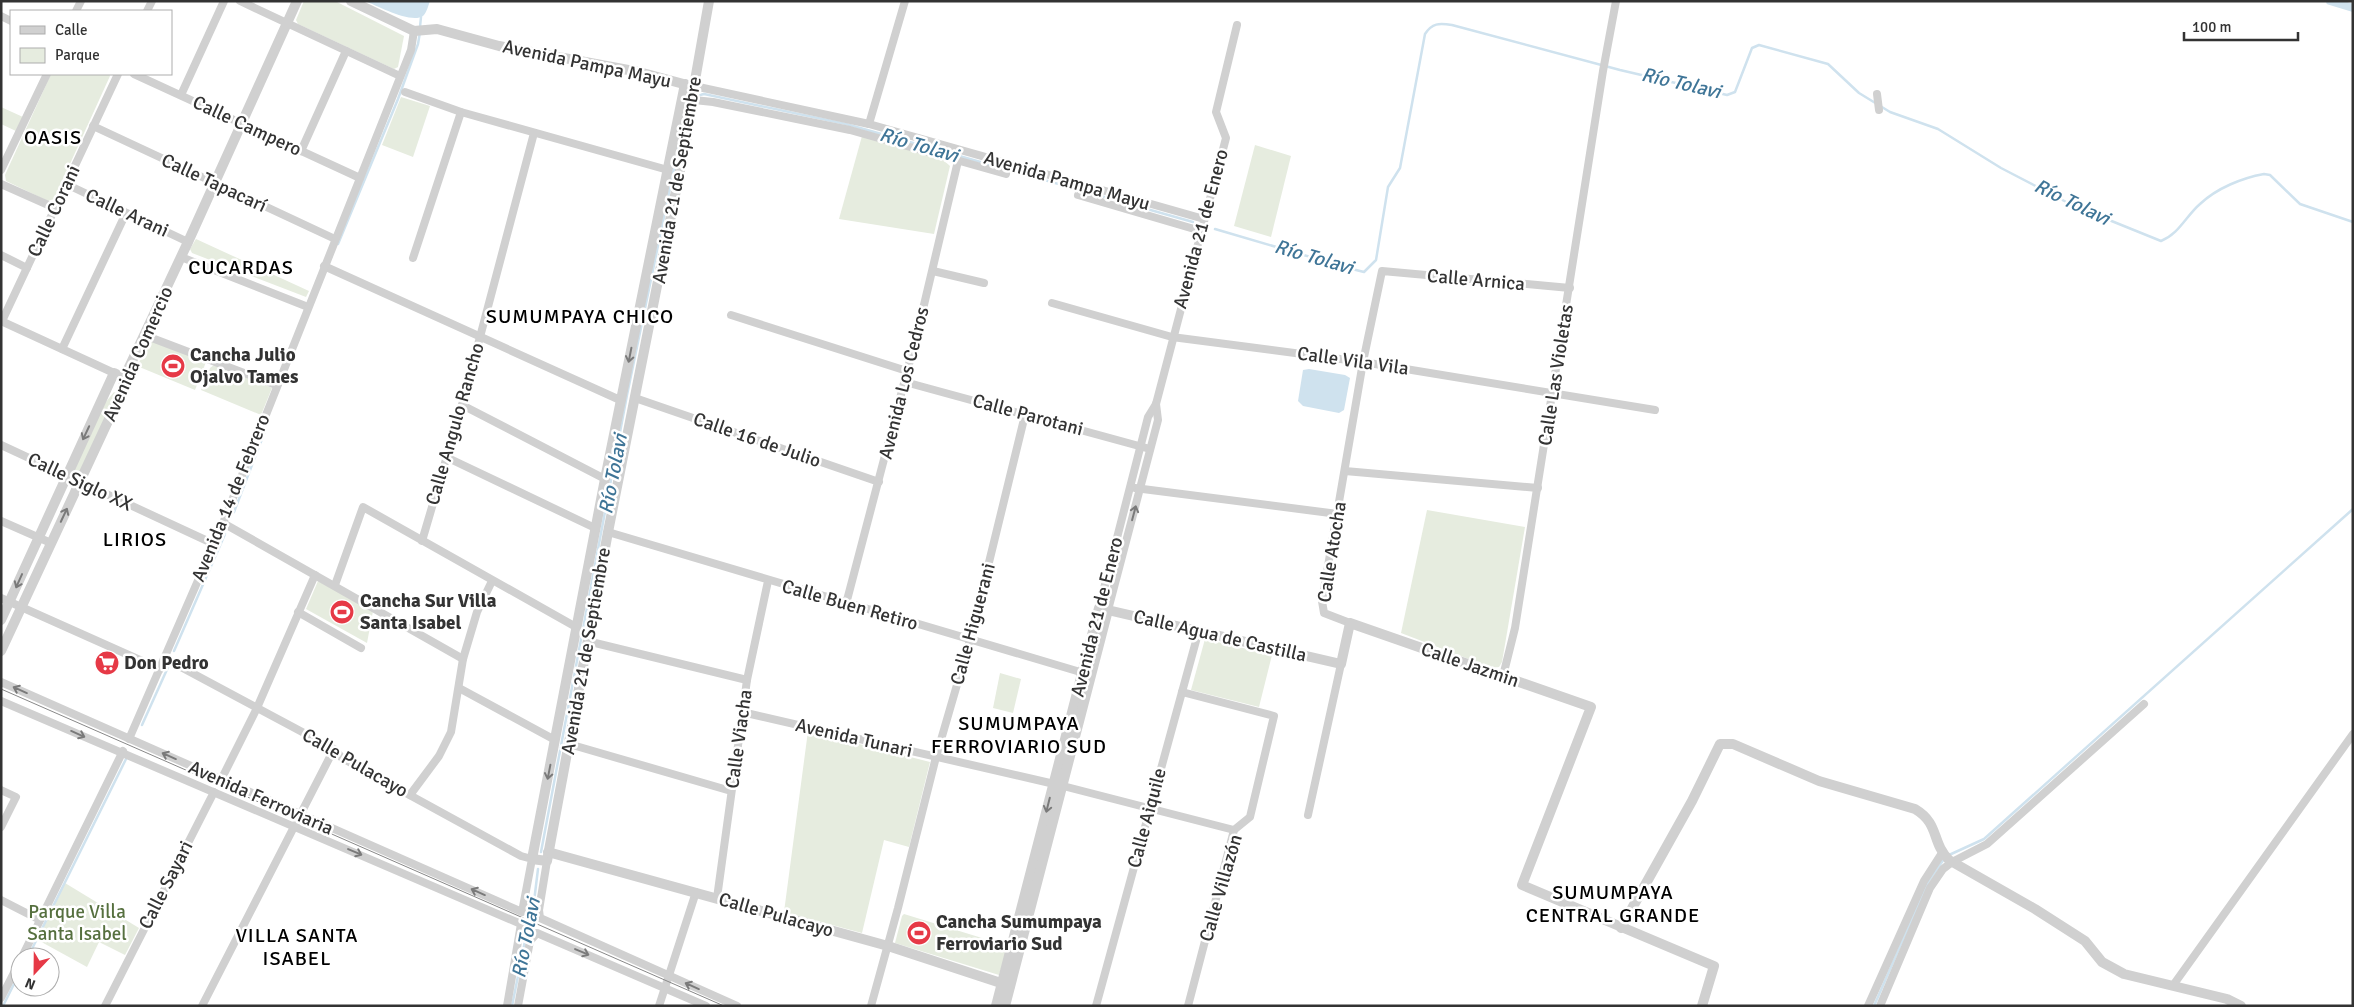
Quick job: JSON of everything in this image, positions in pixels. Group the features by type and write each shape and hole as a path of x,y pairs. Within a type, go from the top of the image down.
{"street":[{"path":"181,95 224,1"},
{"path":"240,1 400,76"},
{"name":"Avenida Comercio","path":"1,620 5,599 38,537 67,474 119,375 144,335 297,1"},
{"name":"Avenida Pampa Mayu","path":"351,1 414,31 437,29 499,46 639,72 869,124 1204,220"},
{"name":"Avenida 21 de Septiembre","path":"522,912 620,400 668,170 709,1"},
{"path":"869,124 905,1"},
{"name":"Calle Las Violetas","path":"1503,676 1516,628 1603,72 1616,1"},
{"name":"Avenida 21 de Enero","path":"1002,1005 1088,674 1130,487 1148,417 1156,404 1172,336 1226,138 1216,112 1237,25"},
{"name":"Avenida 14 de Febrero","path":"129,739 223,523 276,385 308,307 327,268 334,239 411,50 414,31"},
{"path":"301,151 346,51"},
{"path":"1,170 47,75"},
{"name":"Calle Corani","path":"2,321 118,75"},
{"name":"Calle Campero","path":"136,75 360,178"},
{"name":"Avenida 21 de Septiembre","path":"668,976 540,918 539,910 587,641 694,100 690,85"},
{"path":"405,92 461,112 668,170"},
{"path":"1877,96 1879,110"},
{"name":"Avenida Pampa Mayu","path":"694,100 713,102 850,130 1006,174"},
{"path":"413,258 461,112"},
{"name":"Calle Tapacarí","path":"93,126 334,239"},
{"name":"Calle Angulo Rancho","path":"422,541 462,405 534,133"},
{"name":"Avenida Los Cedros","path":"846,604 905,382 958,161"},
{"path":"1,184 55,208"},
{"name":"Calle Arani","path":"66,184 188,242"},
{"name":"Avenida Pampa Mayu","path":"1078,195 1201,231"},
{"path":"62,349 126,213"},
{"path":"1,255 27,268"},
{"name":"Calle Arani","path":"181,257 308,307"},
{"path":"327,268 620,400"},
{"path":"932,271 984,283"},
{"name":"Calle Arnica","path":"1382,272 1570,288"},
{"name":"Calle Atocha","path":"1308,815 1350,623 1324,613 1322,601 1363,362 1382,272"},
{"name":"Calle Vila Vila","path":"1052,303 1172,336 1363,362 1655,410"},
{"path":"731,315 907,371"},
{"path":"2,321 119,375"},
{"path":"144,335 276,385"},
{"name":"Avenida Comercio","path":"1,651 123,389 119,375"},
{"name":"Calle Parotani","path":"905,382 1150,449"},
{"name":"Calle 16 de Julio","path":"635,398 879,482"},
{"name":"Avenida 21 de Enero","path":"1103,609 1140,488 1158,420 1156,404"},
{"path":"462,405 605,479"},
{"name":"Calle Higuerani","path":"871,1006 936,757 970,640 1026,415"},
{"name":"Calle Siglo XX","path":"1,445 67,474 80,483 214,544"},
{"path":"446,457 595,528"},
{"path":"1345,471 1538,488"},
{"path":"1130,487 1338,514"},
{"path":"335,585 363,507 576,628"},
{"path":"1,521 52,543"},
{"path":"223,523 463,659"},
{"name":"Calle Buen Retiro","path":"608,532 768,581 1088,674"},
{"path":"221,780 257,708 315,575"},
{"path":"410,795 439,756 451,732 463,659 477,612 492,581"},
{"name":"Calle Viacha","path":"717,898 747,680 768,581"},
{"path":"5,599 160,669"},
{"name":"Calle Agua de Castilla","path":"1103,609 1341,664"},
{"path":"298,612 361,648"},
{"name":"Calle Jazmin","path":"1350,623 1591,707 1522,885 1621,928"},
{"name":"Calle Aiquile","path":"1096,1006 1199,630"},
{"path":"587,641 747,680"},
{"name":"Calle Pulacayo","path":"164,658 334,749 342,758 522,856 532,859 548,857 696,892 888,946 1006,984"},
{"name":"Avenida Ferroviaria","path":"1,682 522,912"},
{"path":"459,688 555,740"},
{"name":"Calle Villazón","path":"1182,692 1274,716 1250,817 1234,830 1188,1006"},
{"name":"Avenida Ferroviaria","path":"1,701 105,746 123,751 521,924 507,1006"},
{"path":"1868,1006 1924,880 1947,857 1987,844 2144,704"},
{"name":"Avenida Tunari","path":"742,712 1058,785 1234,830"},
{"path":"2174,984 2353,734"},
{"path":"569,744 731,792"},
{"path":"1702,1006 1714,966 1621,928 1692,801 1720,744 1733,744 1818,781 1915,809 1931,822 1947,857 2035,909 2085,942 2102,962 2124,974 2174,984 2228,999 2241,1006"},
{"path":"202,1006 334,749"},
{"path":"27,947 123,751"},
{"path":"1,790 16,797 1,827"},
{"name":"Calle Sayari","path":"104,1006 214,792"},
{"path":"1880,1006 1930,888 1943,869 1947,857"},
{"path":"659,1006 696,892"},
{"path":"1,900 40,920"},
{"path":"518,1006 530,941 537,932 706,1006"},
{"path":"668,976 737,1006"},
{"path":"1,998 10,980"}],"green space":[{"path":"304,1 335,1 404,36 398,67 394,69 298,24 296,20"},
{"path":"51,75 110,75 54,199 48,201 6,181 5,175"},
{"path":"401,97 430,106 413,157 382,145"},
{"path":"1,107 23,117 16,131 1,124"},
{"path":"862,136 942,159 950,166 934,234 839,219"},
{"path":"1255,145 1291,156 1271,237 1234,226"},
{"path":"196,239 309,291 306,297 192,253 190,249"},
{"name":"Cancha Julio Ojalvo Tames","path":"151,341 206,362 195,390 137,366"},
{"path":"214,365 272,388 261,415 201,390 210,368"},
{"path":"114,392 117,394 81,471 75,472 74,469 105,403"},
{"path":"1427,510 1525,527 1502,662 1499,667 1492,668 1401,633"},
{"path":"318,581 373,611 367,643 306,609"},
{"path":"1205,639 1272,655 1259,707 1191,690"},
{"path":"1000,673 1021,679 1013,713 993,708"},
{"path":"808,731 930,762 909,847 884,840 862,933 784,912"},
{"name":"Parque Villa Santa Isabel","path":"65,883 139,928 125,955 99,942 87,967 60,952 60,947 51,947 36,939"},
{"path":"904,914 1008,946 999,975 895,943"}],"water":[{"path":"365,1 430,1 423,16 411,18"},
{"path":"1309,369 1345,375 1350,378 1344,410 1339,413 1303,406 1298,401 1303,370"}],"waterway":[{"path":"2330,1 2353,8"},
{"path":"420,27 421,17"},
{"name":"Río Tolavi","path":"1215,229 1364,272 1376,260 1388,187 1400,168 1425,34 1433,26 1443,24 1620,70 1727,95 1735,92 1752,48 1759,45 1828,64 1859,93 1890,112 1938,129 2001,168 2072,205 2161,241 2173,234 2195,209 2214,193 2239,181 2264,174 2270,175 2300,204 2353,222"},
{"path":"338,244 398,99 418,44 420,32"},
{"name":"Río Tolavi","path":"700,95 704,94 846,124 1193,222"},
{"name":"Río Tolavi","path":"541,852 627,395 688,101 690,100"},
{"path":"234,512 265,431"},
{"path":"1949,855 1984,839 2353,509"},
{"path":"174,651 225,534"},
{"path":"142,725 169,665"},
{"path":"33,947 127,757"},
{"path":"1874,1006 1928,882 1944,859"},
{"name":"Río Tolavi","path":"512,1006 526,936 531,926 538,869"},
{"path":"3,1006 10,992"}],"tram line":[{"path":"1,689 724,1006"}],"place":[{"name":"Cancha Julio Ojalvo Tames","path":"173,366"},
{"name":"Cancha Sur Villa Santa Isabel","path":"342,612"},
{"name":"Don Pedro","path":"107,663"},
{"name":"Cancha Sumumpaya Ferroviario Sud","path":"919,933"}],"district":[{"name":"OASIS","path":"53,137"},
{"name":"CUCARDAS","path":"241,267"},
{"name":"SUMUMPAYA CHICO","path":"580,316"},
{"name":"LIRIOS","path":"135,539"},
{"name":"SUMUMPAYA FERROVIARIO SUD","path":"1019,734"},
{"name":"SUMUMPAYA CENTRAL GRANDE","path":"1613,904"},
{"name":"VILLA SANTA ISABEL","path":"297,946"}]}
